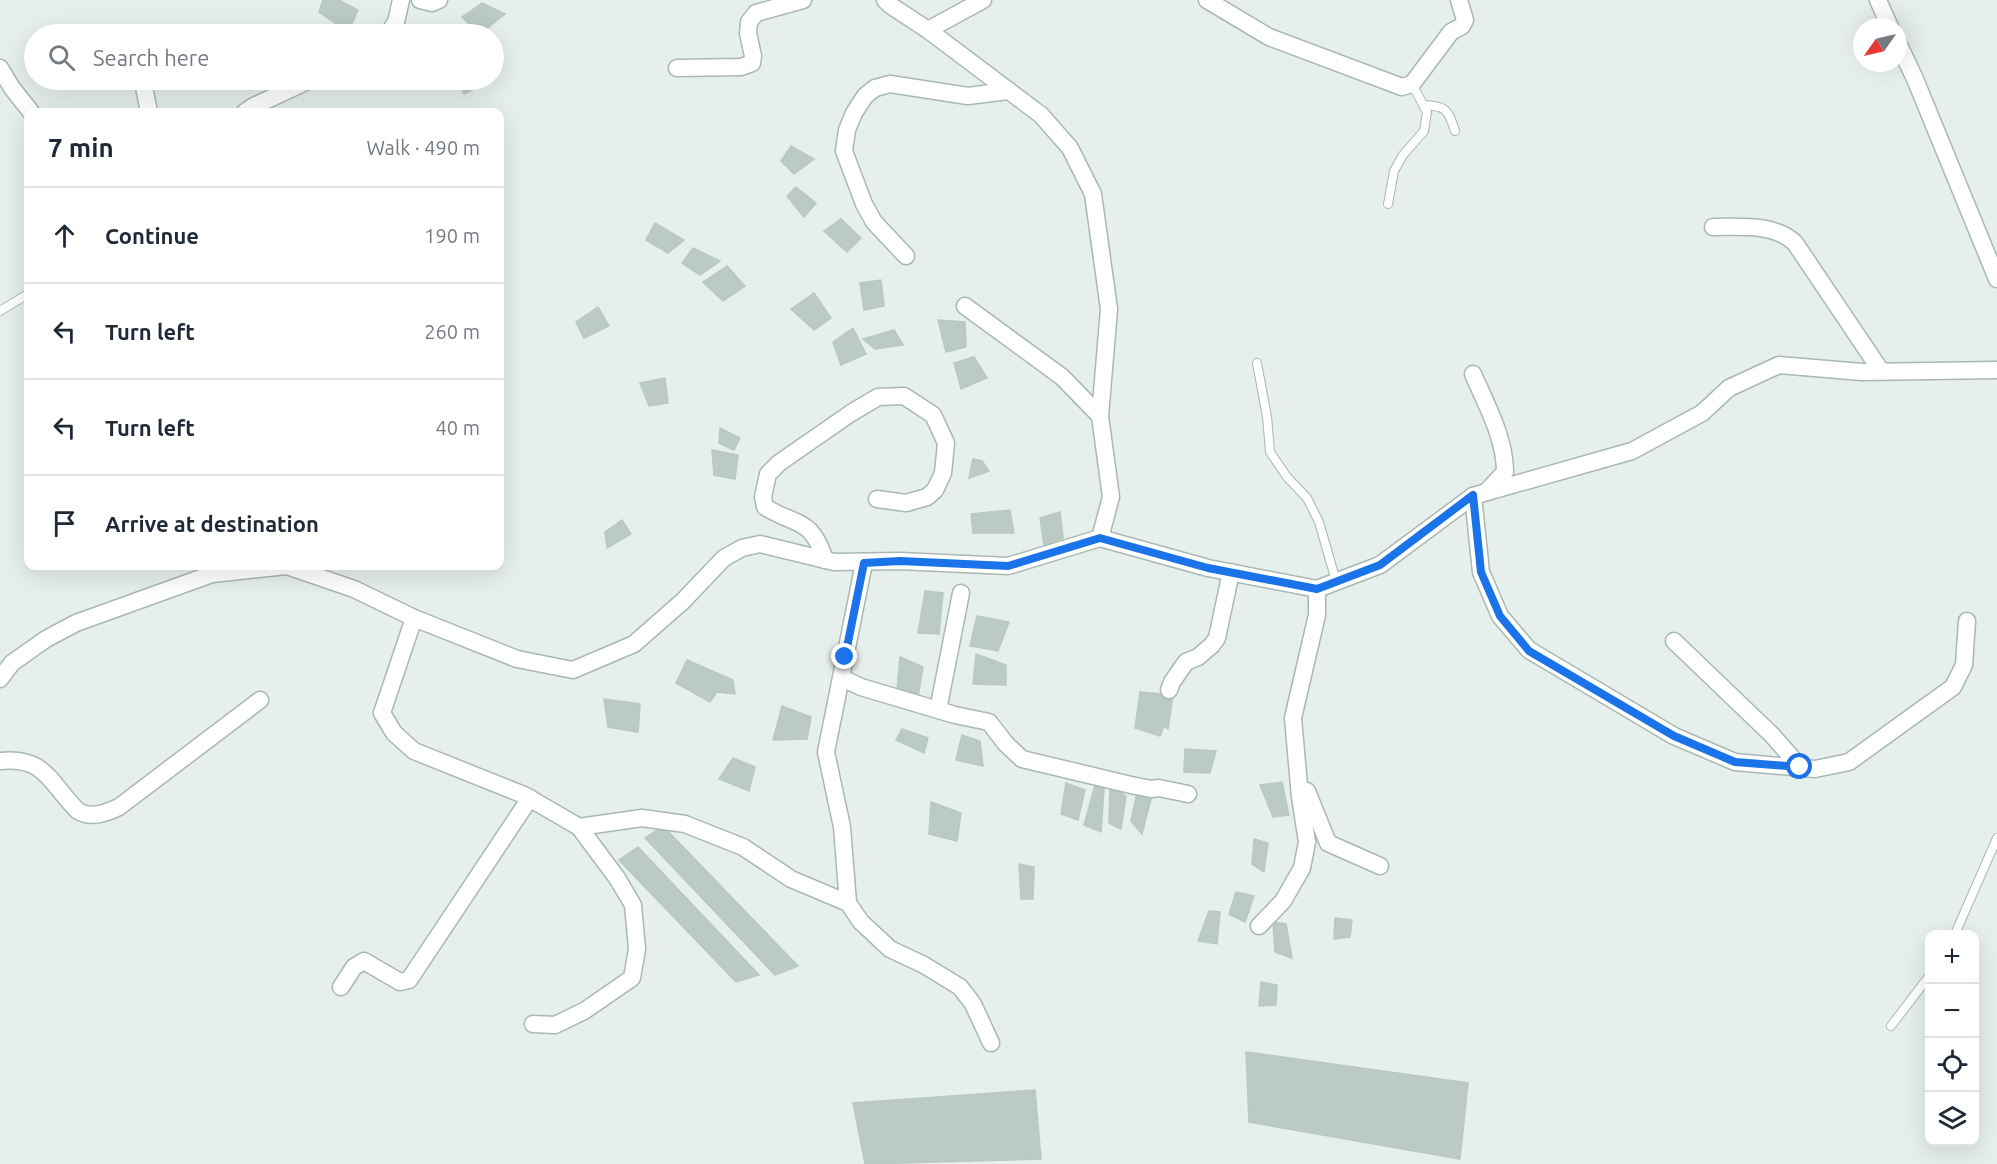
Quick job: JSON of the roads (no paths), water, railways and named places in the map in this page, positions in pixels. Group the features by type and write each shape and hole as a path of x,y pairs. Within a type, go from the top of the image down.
{"street":[{"path":"395,24 401,0"},
{"path":"420,0 432,3 439,0"},
{"path":"677,68 741,67 752,63 753,56 748,33 749,22 756,13 803,0"},
{"path":"885,0 1041,115 1070,148 1093,194 1109,309 1100,416 1111,497 1100,538"},
{"path":"928,30 983,0"},
{"path":"1207,0 1269,37 1402,87 1412,84 1451,32 1462,26 1465,20 1459,0"},
{"path":"1878,0 1886,18"},
{"path":"1907,64 1997,279"},
{"path":"0,68 28,108"},
{"path":"906,256 873,222 844,151 847,130 854,113 865,96 875,88 890,84 968,96 1008,92"},
{"path":"145,90 149,108"},
{"path":"250,108 288,90"},
{"path":"1713,227 1772,230 1787,235 1795,243 1881,371"},
{"path":"964,306 1062,377 1100,416"},
{"path":"1479,494 1632,451 1702,413 1729,388 1779,365 1862,372 1997,370"},
{"path":"299,570 354,589 414,618 517,659 573,670 634,644 683,601 724,558 742,548 760,544 834,562 900,561 1008,566 1100,538 1231,572 1317,589 1380,565 1479,494 1505,472 1505,458 1495,426 1473,374"},
{"path":"825,560 819,542 807,527 765,507 763,497 768,474 779,463 878,397 904,396 933,415 946,443 943,473 935,490 927,497 906,503 878,500"},
{"path":"1479,494 1481,572 1500,616 1529,651 1684,741 1735,762 1815,770 1850,762 1953,687 1964,665 1967,621"},
{"path":"864,563 826,752 842,827 848,903 861,922 890,949 960,987 973,1004 991,1043"},
{"path":"0,679 12,663 46,639 76,623 209,570"},
{"path":"1169,690 1186,662 1198,657 1217,638 1231,572"},
{"path":"1259,926 1283,901 1302,868 1308,842 1293,718 1317,615 1317,589"},
{"path":"938,710 961,593"},
{"path":"414,618 382,713 394,733 414,751 530,798 579,827 617,878 633,905 637,949 632,978 584,1011 555,1025 533,1024"},
{"path":"1674,640 1772,735 1800,767"},
{"path":"842,678 861,687 938,710 989,722 1022,759 1131,785 1188,794"},
{"path":"0,761 14,759 28,762 41,769 78,811 85,815 104,814 119,807 260,700"},
{"path":"1297,762 1328,843 1380,866"},
{"path":"341,987 354,967 363,961 400,982 409,980 530,798"},
{"path":"579,827 642,818 685,824 743,847 791,879 848,903"}],"lane":[{"path":"1388,204 1394,171 1403,155 1424,131 1427,112 1412,84"},
{"path":"1423,105 1439,106 1449,113 1455,131"},
{"path":"0,311 24,296"},
{"path":"1257,363 1267,417 1270,452 1287,477 1307,498 1319,522 1336,581"},
{"path":"1957,930 1997,838"},
{"path":"1891,1026 1925,980"}]}
